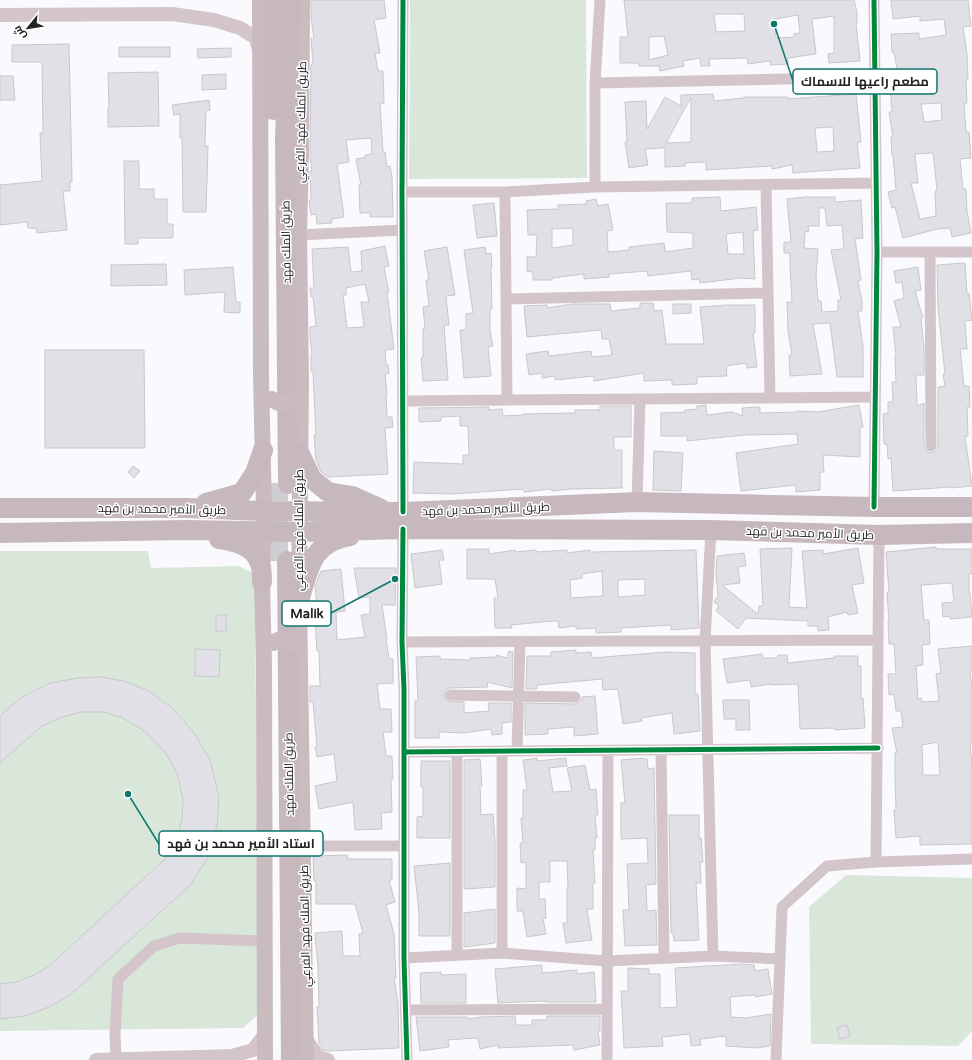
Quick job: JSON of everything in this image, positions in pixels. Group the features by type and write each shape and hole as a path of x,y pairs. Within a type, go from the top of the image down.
{"highway":[{"name":"طريق الملك فهد","path":"274,0 272,140 283,483 285,139 299,3"},
{"path":"188,508 242,493 255,473 263,450"},
{"path":"300,454 312,479 328,492 352,496 366,501 395,521"},
{"name":"طريق الأمير محمد بن فهد","path":"0,533 187,530 299,532 395,521 637,502 874,507 972,507"},
{"name":"طريق الأمير محمد بن فهد","path":"0,508 188,508 300,511 395,521 879,535 972,533"},
{"path":"299,601 314,556 322,548 332,540 395,521"},
{"path":"187,530 208,538 235,541 247,547 260,563 262,582"},
{"name":"طريق الملك فهد","path":"280,1060 277,843 282,561 291,1060"}],"main road":[{"path":"260,0 261,376 264,511 262,582 264,664 265,1060"},
{"name":"طريق الملك فهد الفرعي","path":"299,3 301,156 298,235 301,378 299,601 304,846 306,1060"},
{"path":"261,376 272,399 279,404 284,404 293,399 301,378"},
{"path":"264,664 273,643 285,638 292,644 300,665"}],"street":[{"path":"404,0 402,192 403,401 395,521 402,642 404,752 404,958 407,1060"},
{"path":"595,187 595,83 600,0"},
{"path":"874,0 877,252 874,507"},
{"path":"0,15 172,14 214,20 240,28 256,38 261,60"},
{"path":"595,83 875,77"},
{"path":"402,192 504,192 595,187 876,184"},
{"path":"766,185 770,398"},
{"path":"504,192 507,400"},
{"path":"298,235 402,230"},
{"path":"877,252 972,252"},
{"path":"930,252 931,446"},
{"path":"506,298 768,293"},
{"path":"403,401 875,397"},
{"path":"637,502 640,399"},
{"path":"711,530 705,640 713,956"},
{"path":"876,862 879,535"},
{"path":"402,642 877,640"},
{"path":"517,751 520,641"},
{"path":"450,695 575,697"},
{"path":"404,752 878,748"},
{"path":"607,1060 608,751"},
{"path":"661,751 664,958"},
{"path":"457,752 457,955"},
{"path":"502,752 502,953"},
{"path":"304,846 404,846"},
{"path":"776,1060 782,907 827,866 876,862 972,859"},
{"path":"116,1060 115,1034 118,979 154,946 180,938 264,941"},
{"path":"404,958 502,953 607,961 713,956 780,959"},
{"path":"405,1010 607,1009"},
{"path":"96,1060 234,1058 253,1050 265,1034"},
{"path":"306,1039 318,1057 328,1060"}],"green space":[{"path":"410,0 586,0 587,178 409,179"},
{"path":"0,551 148,551 151,568 239,566 255,574 258,1015 243,1028 0,1031"},
{"path":"846,875 972,878 972,1031 958,1046 811,1044 809,907"}],"building":[{"path":"311,0 384,0 386,18 374,20 380,53 375,53 378,71 383,71 384,103 380,104 383,152 385,152 387,167 390,166 392,176 393,217 370,217 370,213 360,213 359,185 361,185 356,159 372,154 371,138 346,140 349,162 337,164 344,217 331,219 332,223 317,224 316,214 311,215 309,201 311,198 310,171 312,171 310,156 311,65 313,64 311,38 314,38 311,18"},
{"path":"624,0 854,0 857,12 856,23 860,61 829,63 828,54 834,53 834,16 812,19 816,54 788,58 788,64 770,65 770,61 748,64 747,58 709,59 710,66 701,66 700,58 683,61 684,66 660,71 659,66 639,66 639,63 620,63 620,37 628,37","holes":["714,14 744,14 745,31 716,32","798,15 800,33 794,34 794,37 776,38 775,19","664,36 668,55 649,60 649,37"]},
{"path":"891,0 968,0 971,26 963,27 967,54 968,79 966,79 967,103 964,103 966,132 969,132 971,158 960,159 963,189 966,189 967,211 971,233 952,237 950,228 937,229 903,238 895,207 892,208 888,192 896,190 892,155 891,137 893,137 889,112 892,112 890,87 900,86 894,52 892,52 891,34 919,33 919,39 946,35 944,19 920,21 920,16 893,19","holes":["941,103 942,120 924,122 921,104","933,153 937,190 935,191 936,216 920,219 911,183 918,183 915,154"]},
{"path":"69,44 72,182 70,182 70,191 63,191 67,230 37,233 36,228 28,228 27,222 0,225 0,185 42,181 40,133 43,133 42,62 12,62 12,45"},
{"path":"119,47 170,47 170,57 119,57"},
{"path":"231,48 231,57 198,58 197,49"},
{"path":"158,72 159,126 108,127 108,73"},
{"path":"226,74 226,89 202,90 202,75"},
{"path":"0,76 13,76 15,100 0,100"},
{"path":"713,94 714,101 744,97 788,97 788,99 856,94 861,142 857,143 860,168 793,173 792,165 772,169 772,166 706,170 706,162 685,163 685,166 665,167 665,146 663,148 645,149 648,165 629,168 625,142 627,141 625,102 646,101 647,129 665,97 681,106 681,95","holes":["691,98 691,142 666,143 685,108","833,127 834,151 817,152 815,128"]},
{"path":"209,100 210,110 206,111 205,146 208,146 206,212 183,212 182,138 180,138 180,114 174,115 172,105"},
{"path":"124,161 139,161 139,189 154,189 154,199 167,199 167,224 173,224 173,238 138,238 138,244 125,244"},
{"path":"720,197 721,211 756,207 758,230 753,231 755,279 741,278 700,283 699,279 692,280 691,271 648,276 647,271 609,274 609,277 584,279 584,274 552,278 552,280 533,280 533,272 527,271 527,257 536,257 537,235 528,235 527,210 558,209 558,205 587,204 586,201 596,199 598,206 608,204 613,230 607,231 608,252 629,250 629,247 664,243 665,252 693,248 693,233 667,232 666,203 692,203 692,198","holes":["573,228 573,245 552,248 552,229","743,232 744,254 728,254 726,234"]},
{"path":"806,197 835,197 835,202 861,200 863,238 855,239 861,280 858,281 862,301 862,311 858,311 863,347 863,377 837,377 830,323 813,324 822,374 790,376 789,355 792,355 788,331 787,302 792,302 790,253 784,253 784,242 791,242 787,199","holes":["819,208 825,208 827,226 842,225 844,249 831,250 841,300 838,300 838,311 822,312 821,301 818,301 816,277 818,249 804,248 805,232 809,231 808,226 819,226"]},
{"path":"494,203 497,236 477,238 473,205"},
{"path":"385,246 389,266 384,267 389,292 387,292 394,349 385,350 386,365 388,365 389,373 385,374 387,417 392,417 393,427 385,428 388,474 328,477 321,472 316,460 314,435 316,435 313,372 311,372 312,354 310,327 316,326 313,297 311,297 310,288 314,288 312,249 348,247 351,272 362,271 361,251","holes":["365,284 369,302 361,302 364,327 347,328 343,295 346,295 346,288"]},
{"path":"447,247 455,295 446,296 449,325 444,325 448,380 423,381 421,358 423,357 423,329 425,329 423,307 429,306 426,280 429,280 424,251"},
{"path":"485,247 486,254 491,253 492,267 492,309 490,309 490,331 493,346 488,347 491,376 464,378 460,330 466,330 466,314 473,313 464,250"},
{"path":"965,263 967,294 969,293 972,320 965,321 967,349 960,349 964,386 969,386 970,407 967,407 968,436 965,436 972,486 893,491 891,458 888,459 887,444 884,444 883,414 888,413 888,402 893,402 892,382 896,382 896,356 893,327 901,327 894,301 904,298 902,282 896,283 894,271 918,267 921,290 915,291 923,318 921,319 924,348 924,375 916,375 917,406 924,403 924,446 927,452 931,453 937,450 938,446 938,387 945,386 938,307 937,265"},
{"path":"166,264 167,285 111,286 111,265"},
{"path":"233,267 236,302 240,302 240,313 224,312 225,292 185,295 184,270"},
{"path":"640,303 653,303 654,311 662,310 666,344 704,344 700,307 755,305 755,333 753,333 757,367 747,368 746,363 726,366 727,376 697,377 697,384 672,385 672,380 644,381 644,373 594,381 594,376 555,380 555,376 542,378 542,373 529,375 526,354 548,351 549,356 591,351 592,357 612,355 609,339 602,339 601,330 527,337 524,306 547,305 547,308 572,304 610,304 611,311 640,308"},
{"path":"673,304 691,304 691,313 673,314"},
{"path":"45,350 144,350 145,448 45,448"},
{"path":"706,405 707,415 732,412 743,416 742,408 760,407 760,413 797,411 818,412 859,405 863,427 860,428 860,457 823,455 824,472 820,472 820,490 796,492 796,485 741,491 736,453 798,444 797,434 744,435 687,441 687,436 661,436 661,413 685,412 685,410 697,409 697,406"},
{"path":"600,406 631,406 631,437 614,437 614,450 622,450 622,488 552,491 551,489 524,492 524,489 452,494 413,493 414,462 463,464 463,455 469,455 468,426 460,426 460,416 441,417 441,421 419,422 419,408 489,407 489,410 502,409 503,416 575,413 575,410 600,410"},
{"path":"654,451 683,453 681,491 653,490"},
{"path":"133,466 140,471 134,478 128,472"},
{"path":"936,547 936,549 972,549 972,574 969,574 969,593 972,617 950,619 950,616 943,617 942,603 954,602 952,583 921,585 924,620 929,620 930,644 922,645 923,665 916,666 918,699 921,698 922,702 939,701 936,674 941,673 938,649 972,646 972,671 970,671 972,687 972,743 970,743 972,766 972,844 920,845 920,836 896,838 894,810 896,810 895,753 897,753 892,728 903,727 901,711 896,711 894,694 889,695 888,674 896,674 894,644 889,644 887,592 889,592 886,552","holes":["938,742 940,775 923,775 922,745"]},
{"path":"792,548 789,607 807,608 802,551 823,550 823,554 858,548 864,583 852,585 858,613 848,615 847,612 828,617 829,630 818,631 818,626 808,626 808,621 746,618 738,629 716,611 719,606 714,602 718,596 716,574 717,556 744,553 746,566 738,567 740,583 722,585 758,614 759,606 763,606 760,549"},
{"path":"467,549 489,549 489,554 515,550 515,552 536,550 537,552 567,550 567,553 590,550 590,552 696,550 699,628 671,630 671,625 621,628 621,632 596,633 596,628 576,629 576,626 559,628 558,621 553,621 511,625 512,628 495,628 494,598 498,598 495,579 467,579","holes":["602,571 603,596 571,598 570,580 582,578 582,574","645,579 645,595 618,597 618,580"]},
{"path":"442,550 444,560 439,560 442,584 415,588 411,554"},
{"path":"354,568 396,568 395,605 382,605 389,659 393,659 393,683 377,684 380,709 391,709 392,732 383,732 386,756 392,756 393,779 391,779 392,812 381,813 382,829 355,830 353,802 319,809 315,786 337,781 334,754 317,757 315,747 317,747 313,702 310,702 310,686 320,686 319,651 317,651 315,619 318,619 315,586 321,571 341,569 345,611 336,612 337,640 365,637 361,615 370,614 370,597 359,598"},
{"path":"216,615 226,615 226,631 216,631"},
{"path":"195,649 220,650 219,677 195,676"},
{"path":"576,650 576,653 591,652 592,658 666,652 695,653 695,694 698,694 700,731 674,734 672,713 641,718 642,721 623,724 618,689 603,690 602,679 537,685 537,689 526,689 527,656 551,656 551,652"},
{"path":"509,651 513,652 512,688 487,682 488,687 450,688 446,689 443,694 447,701 464,702 464,713 489,711 488,703 511,703 511,722 502,723 502,734 492,735 491,729 464,733 439,732 439,738 415,738 415,701 418,701 416,657 440,656 440,659 470,660 470,658 496,657 496,655 507,658"},
{"path":"762,654 763,658 778,658 778,655 787,655 788,663 834,658 834,656 858,656 858,666 861,666 861,698 863,698 865,728 835,730 835,728 800,729 798,684 772,684 751,687 750,680 727,683 723,659"},
{"path":"102,677 123,681 147,690 171,707 193,731 210,760 219,797 217,825 208,857 192,883 69,996 49,1007 25,1016 0,1019 0,984 16,982 34,975 48,967 164,860 177,841 182,818 183,799 177,773 165,752 146,732 123,718 104,712 82,712 62,717 42,726 0,763 0,716 22,697 50,683 78,678"},
{"path":"595,696 598,734 574,736 574,727 548,729 548,734 525,735 525,703 575,704 581,701 582,697"},
{"path":"723,700 749,700 750,730 736,730 736,719 724,719"},
{"path":"537,758 537,761 566,758 567,766 549,768 553,792 572,791 567,768 585,765 590,790 596,789 598,815 595,815 597,838 595,838 595,850 593,850 595,883 593,883 593,909 587,909 592,940 566,943 563,923 567,923 567,861 550,861 550,882 539,882 539,899 545,899 546,918 543,919 546,934 527,937 523,911 517,911 517,888 526,889 526,862 521,863 520,843 523,843 521,818 523,818 523,790 527,790 523,760"},
{"path":"480,759 482,786 480,786 481,815 493,814 495,839 495,887 464,889 464,760"},
{"path":"647,759 648,769 654,768 656,884 646,885 647,911 656,910 657,945 625,946 623,910 629,910 627,864 648,863 647,838 621,839 621,803 625,803 621,760"},
{"path":"421,761 450,761 450,838 417,838 417,817 423,816"},
{"path":"669,815 699,815 699,838 701,838 703,862 700,862 701,883 696,883 699,940 674,941 673,933 671,933"},
{"path":"347,855 348,859 392,859 392,880 389,880 395,902 386,905 394,934 396,978 394,978 398,1003 399,1048 329,1051 323,1050 319,1043 317,1007 319,1007 318,967 315,933 342,931 343,956 360,956 359,934 363,933 355,904 316,904 316,881 314,881 313,856"},
{"path":"450,863 450,936 419,936 419,912 414,866"},
{"path":"495,909 495,943 464,947 464,913"},
{"path":"742,964 754,965 755,971 768,969 772,994 755,997 755,995 730,997 731,1017 746,1018 771,1014 770,1046 756,1048 726,1046 726,1036 700,1039 701,1045 691,1046 690,1034 662,1037 663,1046 624,1048 621,991 628,991 628,968 649,969 649,974 660,974 660,1008 677,1007 675,968"},
{"path":"542,965 542,973 577,970 577,974 594,972 596,1002 546,1001 498,1003 495,969"},
{"path":"441,972 441,975 466,974 466,1003 421,1003 420,973"},
{"path":"515,1016 516,1025 532,1025 532,1020 547,1020 547,1016 600,1016 600,1031 598,1031 600,1045 574,1050 573,1045 498,1048 498,1045 480,1049 478,1038 475,1038 448,1040 449,1047 420,1051 416,1017 467,1017 468,1019"},
{"path":"847,1025 850,1036 840,1039 837,1028"}],"tunnel":[{"path":"278,483 278,561"}],"cycle path":[{"path":"403,0 403,512"},
{"path":"874,0 877,252 874,507"},
{"path":"403,529 402,642 404,689 404,958 407,1060"},
{"path":"404,752 878,748"}],"place":[{"name":"مطعم راعيها للاسماك","path":"774,24"},
{"name":"Malik","path":"395,579"},
{"name":"استاد الأمير محمد بن فهد","path":"128,794"}]}
